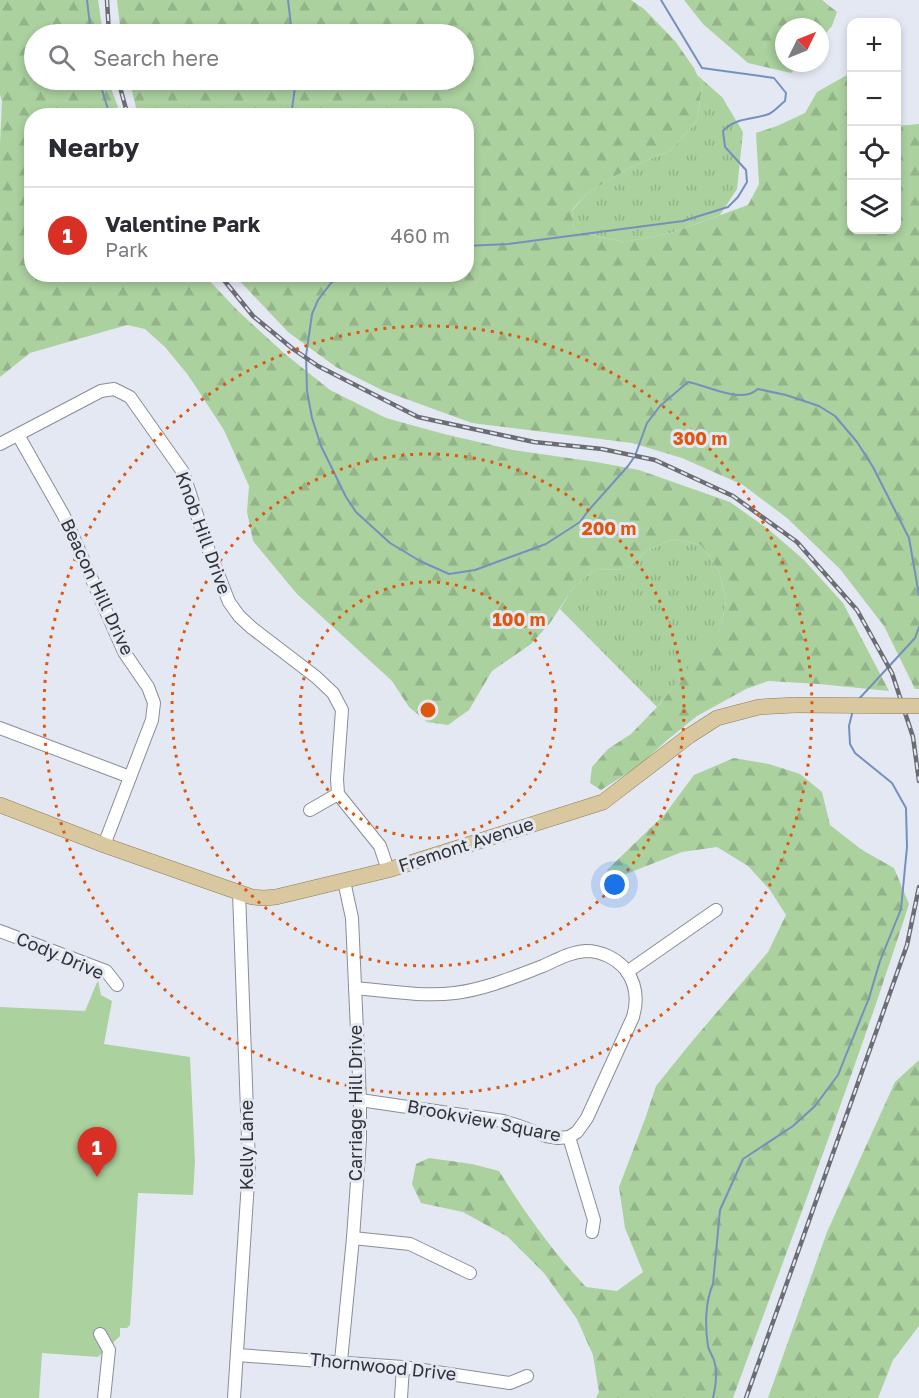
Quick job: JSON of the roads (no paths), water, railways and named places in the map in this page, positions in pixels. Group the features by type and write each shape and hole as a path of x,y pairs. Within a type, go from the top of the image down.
{"main road":[{"name":"Fremont Avenue","path":"0,805 252,897 276,897 388,870 603,802 689,736 717,718 759,706 919,706"}],"street":[{"name":"Knob Hill Drive","path":"0,444 101,391 114,389 130,397 183,472 206,543 229,602 252,628 333,693 342,710 338,794"},
{"name":"Beacon Hill Drive","path":"18,435 64,516 124,652 148,687 154,703 152,720 104,844"},
{"path":"0,728 130,777"},
{"path":"310,810 338,794 380,846 388,870"},
{"name":"Carriage Hill Drive","path":"341,1361 360,1139 352,918 344,881"},
{"name":"Kelly Lane","path":"234,1398 249,1156 239,892"},
{"path":"355,988 437,994 456,993 490,986 568,955 587,951 612,958 627,972 716,910"},
{"name":"Cody Drive","path":"0,931 106,971 117,985"},
{"name":"Brookview Square","path":"360,1100 485,1118 519,1126 546,1136 569,1137 577,1132 587,1118 633,1017 636,991 627,972"},
{"path":"569,1137 594,1220 592,1232"},
{"path":"353,1238 410,1244 470,1273"},
{"path":"100,1334 109,1350 104,1398"},
{"name":"Thornwood Drive","path":"237,1355 403,1367 510,1383 527,1376"},
{"path":"401,1398 403,1367"}],"waterway":[{"path":"87,0 90,24"},
{"path":"288,0 291,24"},
{"path":"474,246 508,244 683,221 728,207 738,197 747,182 746,170 725,147 723,131 733,123 771,113 785,101 786,93 774,78 702,68 661,0"},
{"path":"102,90 108,108"},
{"path":"292,108 295,90"},
{"path":"332,282 318,300 312,314 306,356 307,391 312,418 321,446 346,497 356,512 390,543 420,561 449,574 475,570 546,544 580,522 635,456 647,423 660,406 688,382 735,395 753,393 758,389 786,395 819,406 835,416 857,442 873,467 909,538 919,595"},
{"path":"858,700 915,638 919,627"},
{"path":"713,1398 716,1369 708,1346 706,1315 713,1284 720,1210 743,1159 793,1126 815,1106 838,1075 901,909 907,847 906,808 892,783 855,753 850,744 849,726 853,710"}],"railway":[{"path":"107,0 108,24"},
{"path":"121,90 126,108"},
{"path":"225,282 253,316 293,349 318,366 418,417 534,442 602,449 655,460 733,496 797,542 857,610 892,673 913,737 919,781"},
{"path":"746,1398 907,945 919,887"}],"place":[{"name":"Valentine Park","path":"97,1177"}]}
